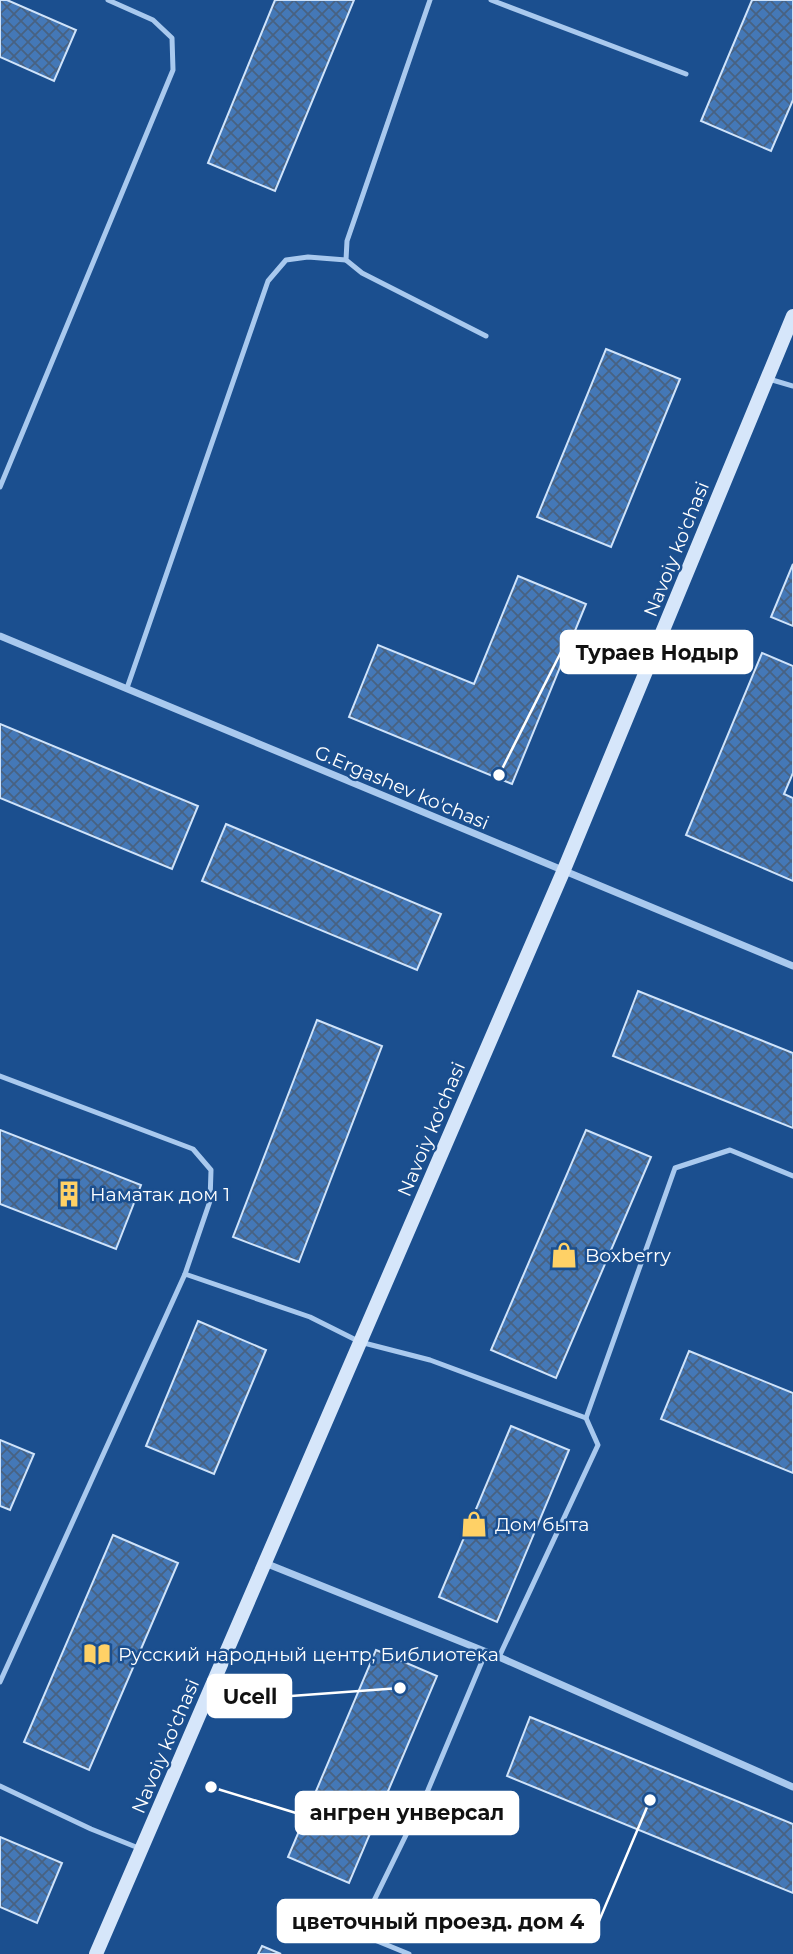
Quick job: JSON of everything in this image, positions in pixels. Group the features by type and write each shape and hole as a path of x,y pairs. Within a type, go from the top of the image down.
{"main road":[{"name":"Navoiy ko'chasi","path":"96,1954 564,872 793,316"}],"street":[{"name":"G.Ergashev ko'chasi","path":"0,636 793,966"},
{"path":"265,1563 499,1657 793,1787"}],"lane":[{"path":"0,487 173,70 172,38 153,20 108,0"},
{"path":"346,260 347,241 430,0"},
{"path":"491,0 685,74"},
{"path":"127,688 268,281 286,260 308,257 346,260 362,273 486,336"},
{"path":"767,378 793,386"},
{"path":"0,1076 193,1149 211,1170 210,1201 185,1274 0,1682"},
{"path":"499,1657 598,1445 586,1418 675,1168 730,1150 793,1176"},
{"path":"185,1274 310,1317 360,1342 430,1360 586,1418"},
{"path":"409,1954 365,1936 366,1917 428,1790 485,1652"},
{"path":"0,1786 91,1829 141,1849"}],"building":[{"path":"0,0 7,0 76,30 54,81 0,57"},
{"path":"275,0 354,0 275,191 208,163"},
{"path":"752,0 793,0 793,100 771,151 701,121"},
{"path":"606,349 680,379 611,547 537,517"},
{"path":"793,564 793,626 771,617"},
{"path":"518,576 586,604 512,784 349,717 378,645 474,684"},
{"path":"762,653 793,666 793,773 784,794 793,798 793,881 686,835"},
{"path":"0,724 198,806 172,869 0,798"},
{"path":"226,824 441,914 417,970 202,881"},
{"path":"638,991 793,1053 793,1128 613,1056"},
{"path":"317,1020 382,1046 299,1262 233,1237"},
{"name":"Наматак дом 1","path":"0,1130 141,1185 116,1249 0,1204"},
{"path":"586,1130 651,1157 556,1378 491,1350"},
{"path":"198,1321 266,1350 214,1474 146,1446"},
{"path":"689,1351 793,1393 793,1473 661,1419"},
{"path":"511,1426 569,1450 497,1622 439,1597"},
{"path":"0,1440 34,1454 10,1510 0,1506"},
{"path":"113,1535 178,1563 89,1770 24,1742"},
{"path":"376,1650 437,1676 349,1883 288,1857"},
{"path":"530,1717 793,1824 793,1893 507,1776"},
{"path":"0,1837 62,1863 37,1923 0,1907"},
{"path":"262,1946 281,1954 258,1954"}],"place":[{"name":"Тураев Нодыр","path":"499,775"},
{"name":"Наматак дом 1","path":"69,1194"},
{"name":"Boxberry","path":"564,1255"},
{"name":"Дом быта","path":"474,1524"},
{"name":"Русский народный центр, Библиотека","path":"97,1654"},
{"name":"Ucell","path":"400,1688"},
{"name":"ангрен унверсал","path":"211,1787"},
{"name":"цветочный проезд. дом 4","path":"650,1800"}]}
